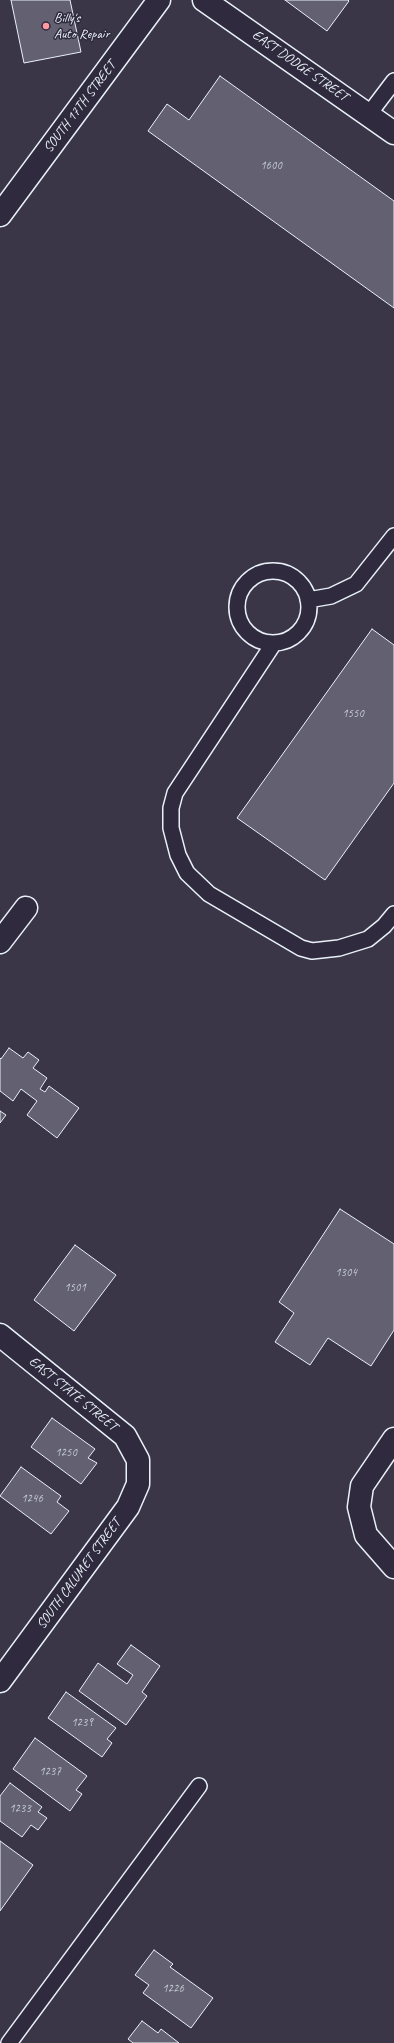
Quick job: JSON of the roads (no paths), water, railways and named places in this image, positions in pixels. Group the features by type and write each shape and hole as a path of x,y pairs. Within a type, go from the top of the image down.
{"street":[{"name":"SOUTH 17TH STREET","path":"0,214 159,0"},
{"name":"EAST DODGE STREET","path":"204,0 369,114 394,133"},
{"path":"0,942 26,908"},
{"name":"EAST STATE STREET","path":"0,1335 125,1436 138,1460"},
{"path":"394,1439 362,1486 359,1507 366,1535 394,1566"},
{"name":"SOUTH CALUMET STREET","path":"0,1681 128,1507 138,1484 138,1460"}],"lane":[{"path":"369,114 394,81"},
{"path":"308,600 336,594 356,584 394,536"},
{"path":"267,571 279,571 290,575 299,582 306,592 308,600 308,615 304,626 296,635 286,641 274,643 262,642 251,636 243,628 238,616 238,599 246,583 255,575 267,571"},
{"path":"274,643 175,793 171,808 171,828 178,855 187,873 208,894 301,948 322,951 368,939 384,926 394,914"},
{"path":"9,2043 199,1786"}],"place":[{"name":"Billy's Auto Repair","path":"46,26"}]}
